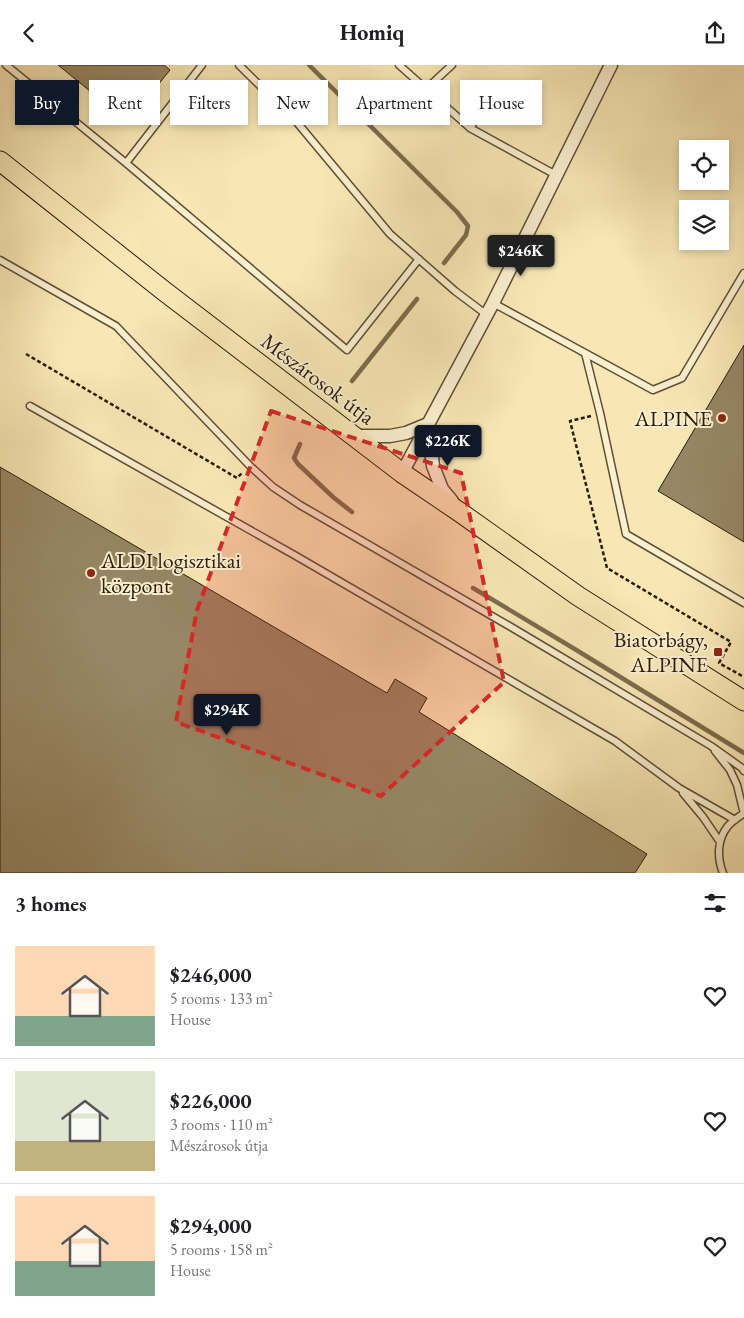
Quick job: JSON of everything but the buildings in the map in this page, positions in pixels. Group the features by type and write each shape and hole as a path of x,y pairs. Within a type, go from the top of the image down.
{"main road":[{"name":"Mészárosok útja","path":"0,161 164,291 402,473 578,595 744,701"}],"street":[{"path":"402,473 487,315 612,65"},
{"path":"354,437 390,437 428,424"},
{"path":"428,424 433,467 442,489 461,513"}],"lane":[{"path":"6,65 126,163 347,351 419,259"},
{"path":"126,163 202,65"},
{"path":"239,65 295,120 390,234 455,291 487,315"},
{"path":"399,65 416,80"},
{"path":"436,80 452,65"},
{"path":"450,110 470,128 556,175"},
{"path":"0,260 116,327 250,466 273,487 300,505 711,746 744,771"},
{"path":"493,303 653,390 682,378 744,273"},
{"path":"585,353 626,534 744,603"},
{"path":"30,407 287,551 615,741 679,788 735,820"},
{"path":"711,746 730,769 737,785 744,814 727,827 720,842 718,856 719,865 723,873"},
{"path":"679,788 703,817 720,842"},
{"path":"717,873 719,865"}],"highlighted area":[{"path":"271,411 461,473 504,682 381,796 176,722 197,610"}],"waterway":[{"path":"309,65 457,212 468,226 466,235 444,263"},
{"path":"352,381 417,299"},
{"path":"300,444 294,458 298,464 352,512"},
{"path":"473,588 744,753"}],"place":[{"name":"ALPINE","path":"722,418"},
{"name":"ALDI logisztikai központ","path":"91,573"},
{"name":"Biatorbágy, ALPINE","path":"718,652"}]}
